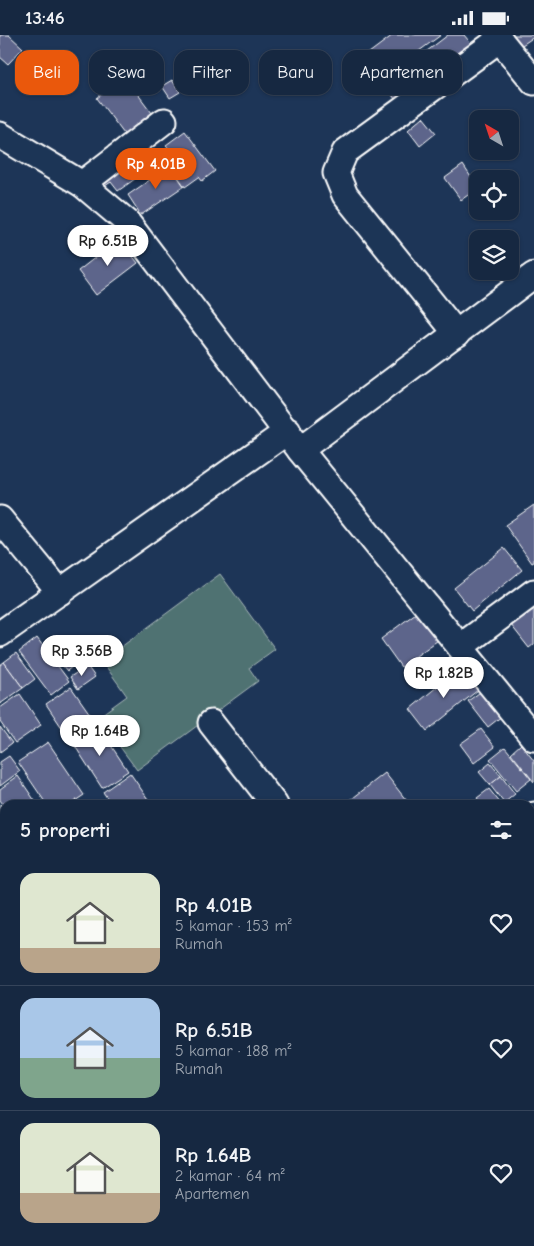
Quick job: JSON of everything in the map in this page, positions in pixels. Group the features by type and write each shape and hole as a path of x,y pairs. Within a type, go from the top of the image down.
{"street":[{"path":"457,334 345,195 336,173 345,152 498,37 534,82"},
{"path":"82,184 164,121"},
{"path":"0,135 82,184 127,222 294,441 534,738"},
{"path":"0,634 60,592 457,334 534,275"},
{"path":"0,519 60,592"},
{"path":"460,647 534,591"},
{"path":"211,723 270,800"}],"green space":[{"path":"220,574 275,649 249,668 258,681 137,770 98,717 127,696 102,661"}],"building":[{"path":"0,35 9,35 23,48 15,50 15,57 8,64 0,57"},
{"path":"393,35 441,35 420,50 373,50"},
{"path":"448,35 464,35 473,46 462,54 462,50 428,50"},
{"path":"511,35 534,35 534,37 519,47"},
{"path":"172,80 175,95 170,98 164,89 164,85"},
{"path":"101,95 138,95 155,117 127,138 97,98"},
{"path":"392,95 409,95 398,103"},
{"path":"423,117 436,133 420,146 408,130"},
{"path":"185,131 215,171 202,181 199,177 185,187 170,165 167,167 165,164 169,161 167,157 173,153 166,145"},
{"path":"126,159 139,176 118,191 111,182 105,186 100,178"},
{"path":"463,165 469,174 469,194 461,200 445,178"},
{"path":"170,166 184,186 141,215 128,195"},
{"path":"119,239 138,263 96,295 78,271"},
{"path":"534,505 534,562 532,563 505,525"},
{"path":"504,548 522,570 472,611 454,588"},
{"path":"534,606 534,644 529,648 511,625"},
{"path":"420,610 441,638 401,667 381,639"},
{"path":"37,638 69,681 51,695 19,652"},
{"path":"66,638 71,646 57,656 52,647"},
{"path":"74,646 83,657 67,671 58,660"},
{"path":"16,653 35,679 23,688 4,662"},
{"path":"4,662 23,688 0,704 0,665"},
{"path":"87,666 95,677 78,689 70,677"},
{"path":"460,668 478,690 427,731 410,709"},
{"path":"71,687 97,724 71,741 46,704"},
{"path":"483,690 502,716 488,727 468,701"},
{"path":"20,694 41,725 15,743 0,722 0,708"},
{"path":"98,726 128,771 102,788 73,743"},
{"path":"0,727 12,743 0,752"},
{"path":"481,729 495,747 474,763 460,744"},
{"path":"48,742 84,795 76,800 44,800 18,762"},
{"path":"521,744 534,761 534,782 511,753"},
{"path":"505,747 531,779 516,791 490,759"},
{"path":"9,756 20,771 0,786 0,762"},
{"path":"490,763 501,776 490,785 479,772"},
{"path":"130,773 149,800 109,800 103,792"},
{"path":"385,773 406,800 350,800"},
{"path":"18,776 34,800 0,800 0,789"},
{"path":"501,776 515,794 508,800 502,800 490,785"},
{"path":"489,789 498,800 478,800 477,798"}]}
